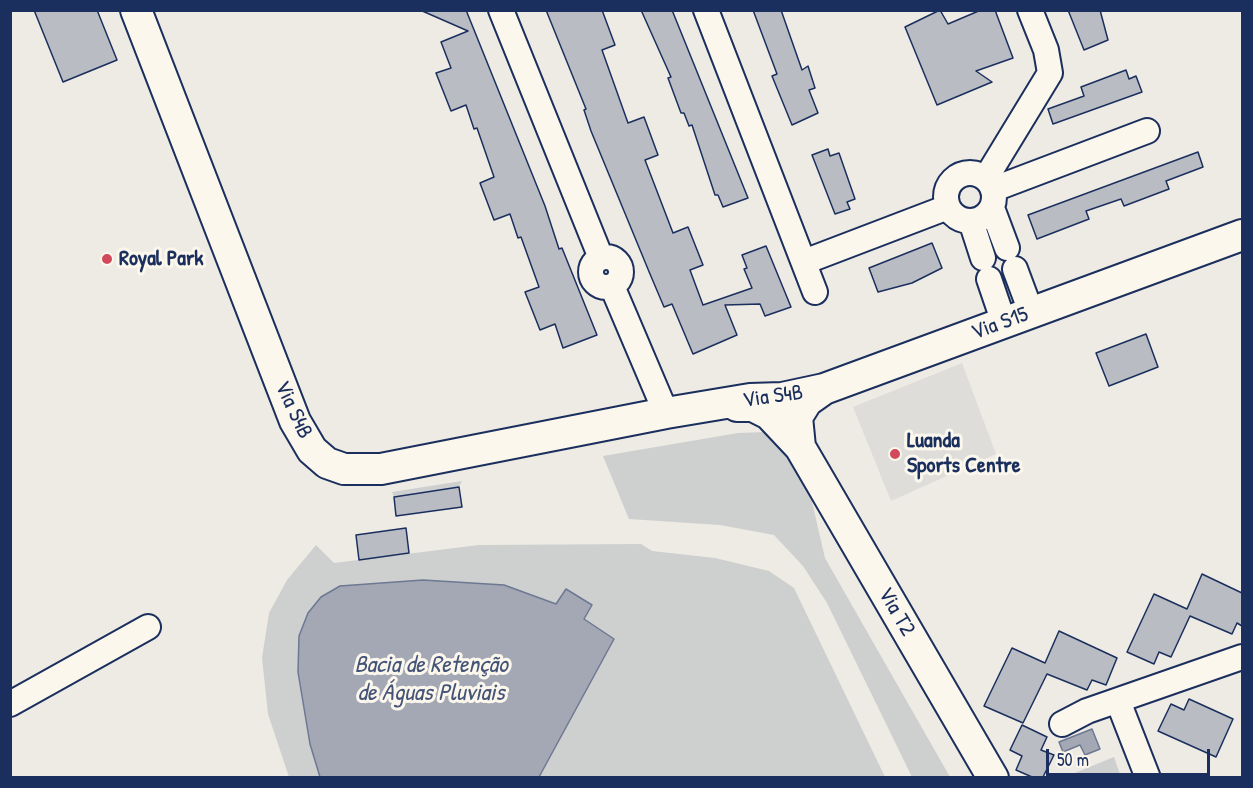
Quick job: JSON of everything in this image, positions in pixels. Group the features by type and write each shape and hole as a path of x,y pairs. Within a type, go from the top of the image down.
{"street":[{"name":"Via S4B","path":"136,10 295,421 312,450 327,463 344,469 381,469 666,413 750,399 782,398 824,389"},
{"path":"501,10 601,258 610,257 620,266 621,275 612,286 666,413"},
{"path":"705,10 815,292"},
{"path":"1030,10 1049,62 1050,73 991,192 980,219 971,221 960,219 948,207 946,194 956,177 968,173 991,192 1011,259 1031,312"},
{"path":"991,192 1147,131"},
{"path":"804,262 948,207"},
{"path":"971,221 1004,323"},
{"name":"Via S15","path":"800,447 797,417 807,400 824,389 1242,235"},
{"name":"Via S4B","path":"722,405 753,406 769,414 800,447"},
{"name":"Via T2","path":"800,447 993,777"},
{"path":"10,704 148,627"},
{"path":"1062,723 1087,711 1242,657"},
{"path":"1118,701 1148,777"}],"shaded area":[{"name":"Luanda Sports Centre","path":"962,363 996,454 891,501 853,407"},
{"path":"766,432 779,439 809,489 825,558 950,777 912,777 827,603 803,566 774,535 720,525 629,519 603,456 738,433"},
{"path":"462,481 459,487 394,497 392,492"},
{"path":"641,544 652,551 715,558 769,571 794,588 885,777 539,777 614,639 583,619 566,589 556,604 504,585 423,580 340,586 298,672 310,744 320,777 289,777 268,714 262,658 269,613 287,580 316,545 334,563 479,545"},
{"path":"1114,757 1121,777 1065,777"}],"water":[{"name":"Bacia de Retenção de Águas Pluviais","path":"423,580 504,585 556,604 566,589 592,605 584,619 614,639 539,777 320,777 310,744 298,672 299,636 308,613 321,597 340,586"},
{"path":"1092,729 1100,749 1085,755 1080,745 1063,752 1059,742"}],"building":[{"path":"34,10 97,10 117,60 63,82"},
{"path":"420,10 466,10 545,206 559,249 562,248 597,335 563,348 555,324 540,330 525,292 539,287 521,237 518,238 510,214 494,220 480,183 494,177 477,128 474,129 466,105 451,111 436,73 451,68 441,42 468,31"},
{"path":"546,10 602,10 615,45 602,50 628,123 644,117 658,155 645,160 673,233 688,227 703,265 690,270 703,305 752,288 744,269 747,268 742,255 766,246 791,307 765,316 760,304 725,305 737,335 693,354 672,304 664,307 591,131 584,110 586,109"},
{"path":"641,10 672,10 748,198 723,207 718,195 715,195 692,125 689,126 684,113 681,113 668,78 671,77"},
{"path":"753,10 781,10 802,70 808,66 815,88 809,90 818,113 792,125 772,76 777,74"},
{"path":"940,10 948,24 981,10 995,10 1013,58 976,71 992,82 937,105 905,27"},
{"path":"1068,10 1100,10 1108,40 1084,50"},
{"path":"1126,70 1129,79 1136,76 1142,92 1053,124 1048,109 1084,96 1081,87"},
{"path":"828,149 830,156 839,153 855,199 847,202 850,209 835,214 812,155"},
{"path":"1198,152 1203,167 1166,181 1169,189 1124,206 1121,199 1086,211 1089,219 1037,239 1028,215"},
{"path":"932,243 942,268 912,283 878,292 869,268"},
{"path":"1146,334 1158,367 1109,386 1096,353"},
{"path":"459,487 462,507 396,516 394,497"},
{"path":"406,528 409,553 359,560 356,535"},
{"path":"1202,574 1242,593 1242,626 1237,623 1232,634 1190,616 1171,657 1159,652 1154,664 1127,652 1154,594 1187,609"},
{"path":"1059,631 1117,658 1106,685 1092,680 1087,690 1047,674 1023,723 984,706 1012,648 1045,663"},
{"path":"1189,699 1233,719 1216,757 1158,731 1171,704 1184,710"},
{"path":"1022,725 1047,737 1041,750 1054,755 1043,777 1032,777 1016,770 1022,756 1010,750"}],"place":[{"name":"Royal Park","path":"107,259"},
{"name":"Luanda Sports Centre","path":"895,454"}]}
